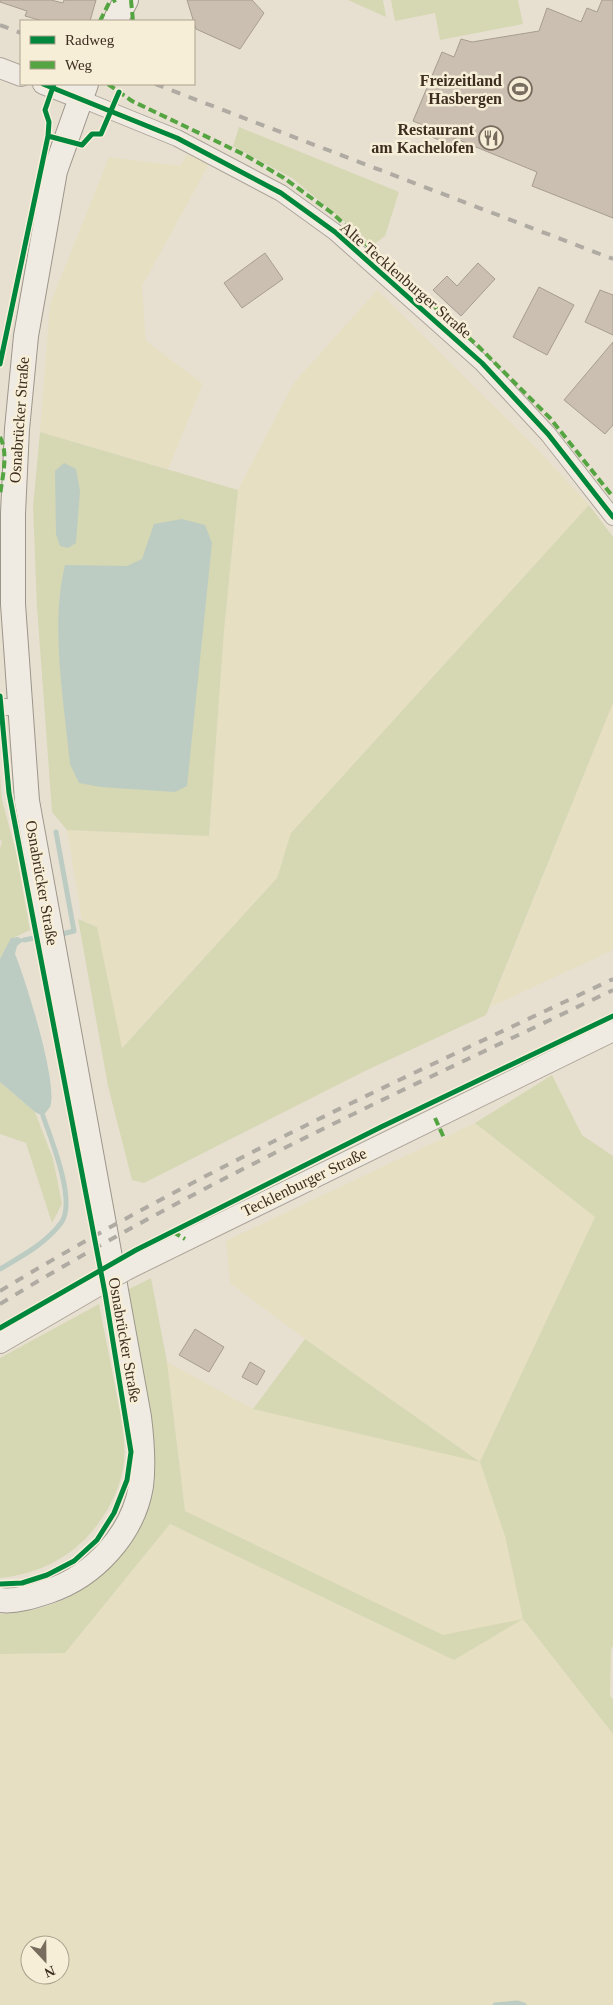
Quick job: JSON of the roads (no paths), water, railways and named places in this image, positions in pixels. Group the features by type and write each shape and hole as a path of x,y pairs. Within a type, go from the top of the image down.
{"main road":[{"path":"116,20 126,0"},
{"name":"Osnabrücker Straße","path":"0,1600 32,1597 59,1588 84,1574 110,1550 129,1522 141,1488 144,1454 10,707 13,513 20,392 26,336 55,171 83,91"}],"street":[{"path":"0,68 20,76"},
{"path":"49,85 83,91"},
{"name":"Alte Tecklenburger Straße","path":"83,91 281,193 335,232 482,363 548,434 613,517"},
{"name":"Tecklenburger Straße","path":"0,1343 128,1270 613,1031"}],"waterway":[{"path":"56,832 74,931 62,934"},
{"path":"24,940 34,938"},
{"path":"0,1269 33,1249 48,1237 61,1223 65,1213 66,1201 61,1170 43,1116"},
{"path":"495,2005 518,2003 524,2005"}],"railway":[{"path":"0,25 20,33"},
{"path":"158,85 613,259"},
{"path":"0,1291 74,1247 149,1206 302,1127 613,979"},
{"path":"0,1304 149,1218 302,1139 613,990"}],"place":[{"name":"Freizeitland Hasbergen","path":"520,89"},
{"name":"Restaurant am Kachelofen","path":"491,138"}]}
